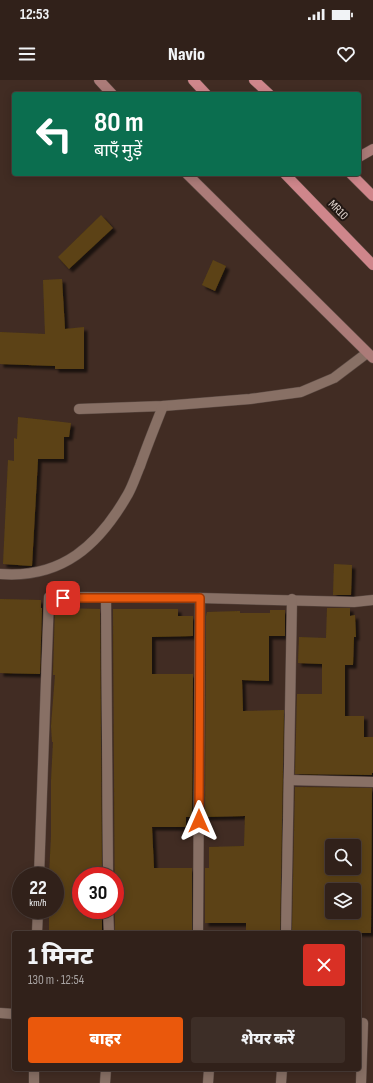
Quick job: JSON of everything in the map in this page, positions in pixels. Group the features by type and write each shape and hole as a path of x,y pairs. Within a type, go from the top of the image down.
{"main road":[{"path":"193,80 204,92"},
{"path":"254,80 266,92"},
{"name":"MR10","path":"286,176 373,264"},
{"path":"354,176 373,196"}],"street":[{"path":"99,80 110,92"},
{"path":"361,156 373,149"},
{"path":"79,409 163,406 250,399 301,392 334,378 370,356 189,176"},
{"path":"0,574 15,575 46,571 72,559 101,534 129,493 163,406"},
{"path":"39,867 48,598 292,599 354,602 373,600"},
{"path":"106,598 108,867"},
{"path":"198,931 200,598"},
{"path":"286,931 292,599"},
{"path":"289,780 373,782"},
{"path":"38,919 38,931"},
{"path":"108,919 109,931"},
{"path":"0,1013 12,1014"},
{"path":"361,1083 365,1022"},
{"path":"34,1071 34,1083"},
{"path":"105,1083 106,1071"},
{"path":"208,1083 209,1071"},
{"path":"281,1083 282,1071"}],"building":[{"path":"101,215 113,228 69,269 58,257"},
{"path":"213,260 226,266 215,291 202,285"},
{"path":"62,279 65,329 84,327 84,369 55,369 55,366 0,364 0,332 45,334 43,280"},
{"path":"18,417 71,423 69,437 64,437 64,459 38,459 32,566 3,564 8,460 14,461 14,438 17,439"},
{"path":"334,564 352,565 351,595 333,595"},
{"path":"0,599 41,600 40,674 0,673"},
{"path":"55,608 100,609 102,867 72,867 72,919 102,919 102,931 49,931 49,919 64,919 64,867 49,867 53,742 51,726 55,675 53,675"},
{"path":"327,608 350,608 350,616 355,615 356,637 354,637 353,665 345,665 345,716 364,716 364,737 373,737 372,775 295,774 297,694 322,694 322,664 298,663 299,637 326,638"},
{"path":"113,609 178,609 178,616 193,616 193,636 152,637 152,674 193,674 192,817 186,817 186,827 152,827 154,868 192,868 192,931 115,931 115,919 124,919 124,867 115,867"},
{"path":"270,610 285,610 285,636 269,636 269,681 242,680 243,711 284,710 280,931 246,931 246,923 205,923 205,868 209,868 209,847 244,846 245,816 205,817 206,616 207,612 240,611 240,613 270,613"},
{"path":"295,787 372,788 371,933 361,933 361,931 292,931"}],"route":[{"path":"63,598 200,598 199,821"}]}
